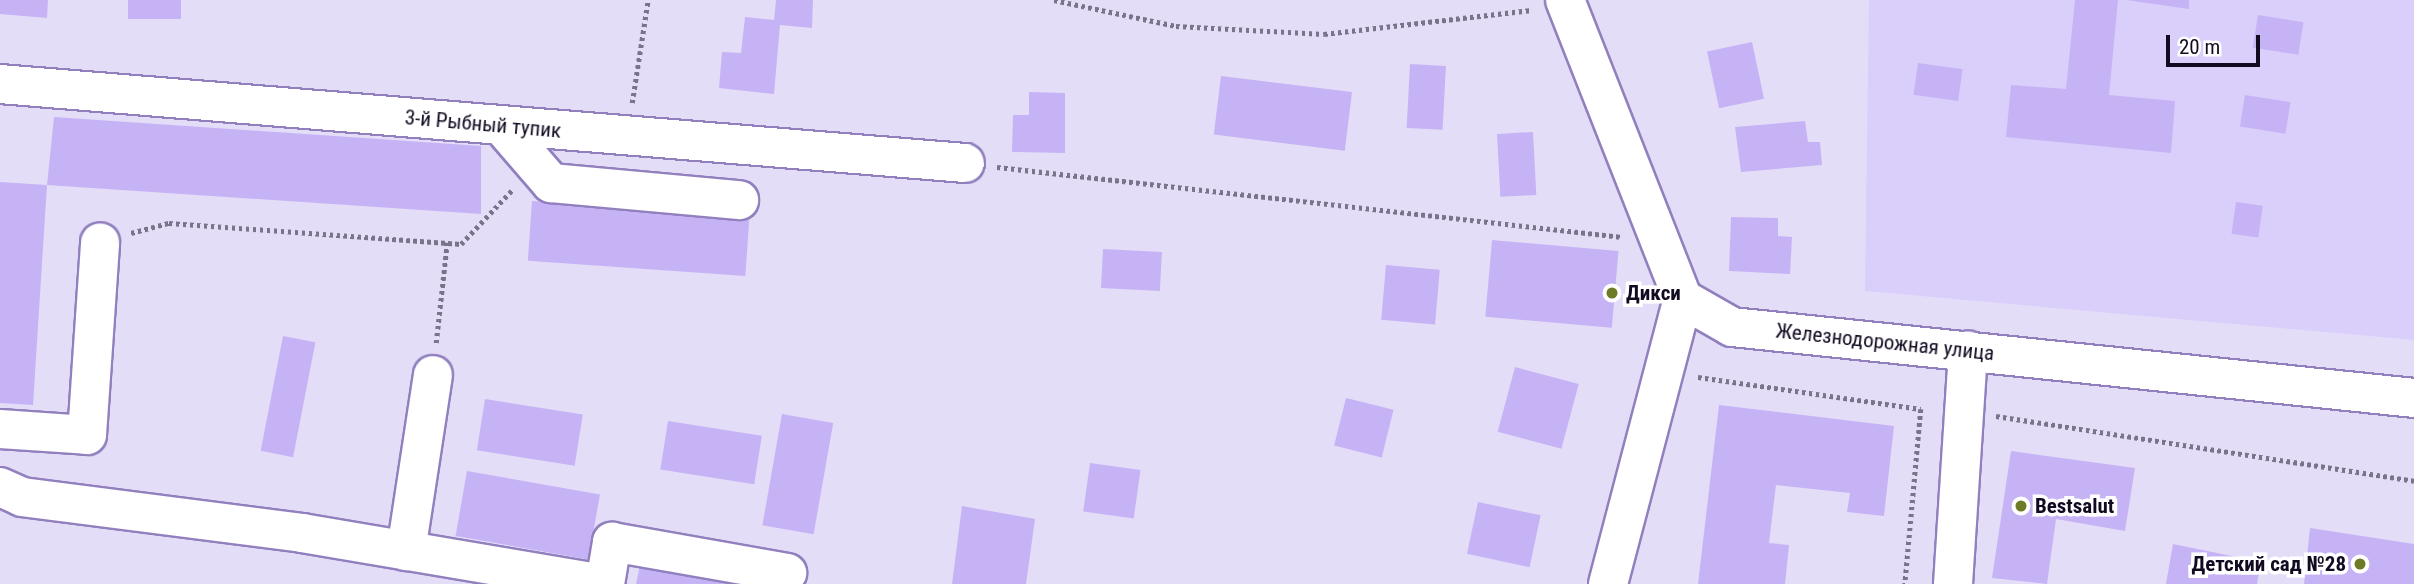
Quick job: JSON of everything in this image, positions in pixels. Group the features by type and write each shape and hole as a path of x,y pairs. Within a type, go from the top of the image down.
{"street":[{"path":"1566,2 1683,299 1608,584"},
{"name":"3-й Рыбный тупик","path":"0,84 965,163"},
{"path":"501,125 551,183 739,200"},
{"path":"0,429 87,435 100,242"},
{"name":"Железнодорожная улица","path":"1683,299 1732,327 2414,398"},
{"path":"1953,584 1968,350"},
{"path":"406,551 433,375"},
{"path":"0,487 22,497 406,551 605,584 612,542 787,573"}],"path":[{"path":"1054,0 1176,26 1324,34 1566,2"},
{"path":"965,163 1661,243"},
{"path":"100,242 169,223 461,244 512,190"},
{"path":"433,375 446,243"},
{"path":"1990,415 2414,481"}],"shaded area":[{"path":"1869,0 2414,0 2414,340 1865,291"}],"building":[{"path":"0,0 48,0 47,18 0,14"},
{"path":"128,0 181,0 181,19 128,19"},
{"path":"776,0 813,0 812,28 780,25 774,94 719,88 722,52 741,53 745,17 774,20"},
{"path":"2075,0 2118,0 2109,95 2175,101 2171,153 2006,137 2011,85 2066,89"},
{"path":"2126,0 2189,0 2189,9"},
{"path":"2258,15 2303,22 2298,55 2253,48"},
{"path":"1752,42 1764,99 1719,108 1707,52"},
{"path":"1918,63 1963,69 1958,101 1914,95"},
{"path":"1410,64 1446,66 1443,130 1407,128"},
{"path":"1221,76 1352,92 1345,151 1214,135"},
{"path":"1029,92 1065,93 1065,153 1012,152 1013,115 1029,115"},
{"path":"2245,95 2290,102 2285,134 2240,127"},
{"path":"54,117 481,146 481,214 47,185"},
{"path":"1805,121 1808,142 1820,142 1822,165 1741,172 1735,127"},
{"path":"1533,132 1536,195 1500,197 1497,134"},
{"path":"0,182 47,185 33,405 0,403"},
{"path":"532,201 749,216 745,276 528,261"},
{"path":"2236,202 2263,206 2258,237 2232,234"},
{"path":"1731,217 1778,218 1778,236 1792,237 1790,274 1729,271"},
{"path":"1492,240 1619,251 1612,328 1485,317"},
{"path":"1103,249 1162,252 1160,291 1101,288"},
{"path":"1386,265 1440,270 1435,324 1381,320"},
{"path":"283,336 315,342 293,457 261,451"},
{"path":"1515,367 1579,384 1561,449 1498,432"},
{"path":"1346,398 1394,410 1382,457 1334,446"},
{"path":"485,399 583,414 575,466 477,450"},
{"path":"1719,405 1894,426 1884,516 1847,512 1850,493 1776,485 1769,543 1789,545 1785,584 1698,584"},
{"path":"782,414 833,423 814,534 762,525"},
{"path":"668,421 762,436 754,484 660,469"},
{"path":"2011,451 2135,468 2125,531 2056,519 2047,584 1992,578"},
{"path":"1090,463 1141,470 1134,519 1083,512"},
{"path":"467,471 600,494 588,559 456,536"},
{"path":"1478,502 1541,515 1530,567 1467,554"},
{"path":"962,506 1035,519 1026,584 952,584"},
{"name":"Детский сад №28","path":"2310,528 2414,544 2414,584 2304,584"},
{"path":"2173,544 2261,562 2257,584 2166,584"},
{"path":"641,561 744,584 636,584"}],"place":[{"name":"Дикси","path":"1612,293"},
{"name":"Bestsalut","path":"2021,506"},
{"name":"Детский сад №28","path":"2360,564"}]}
